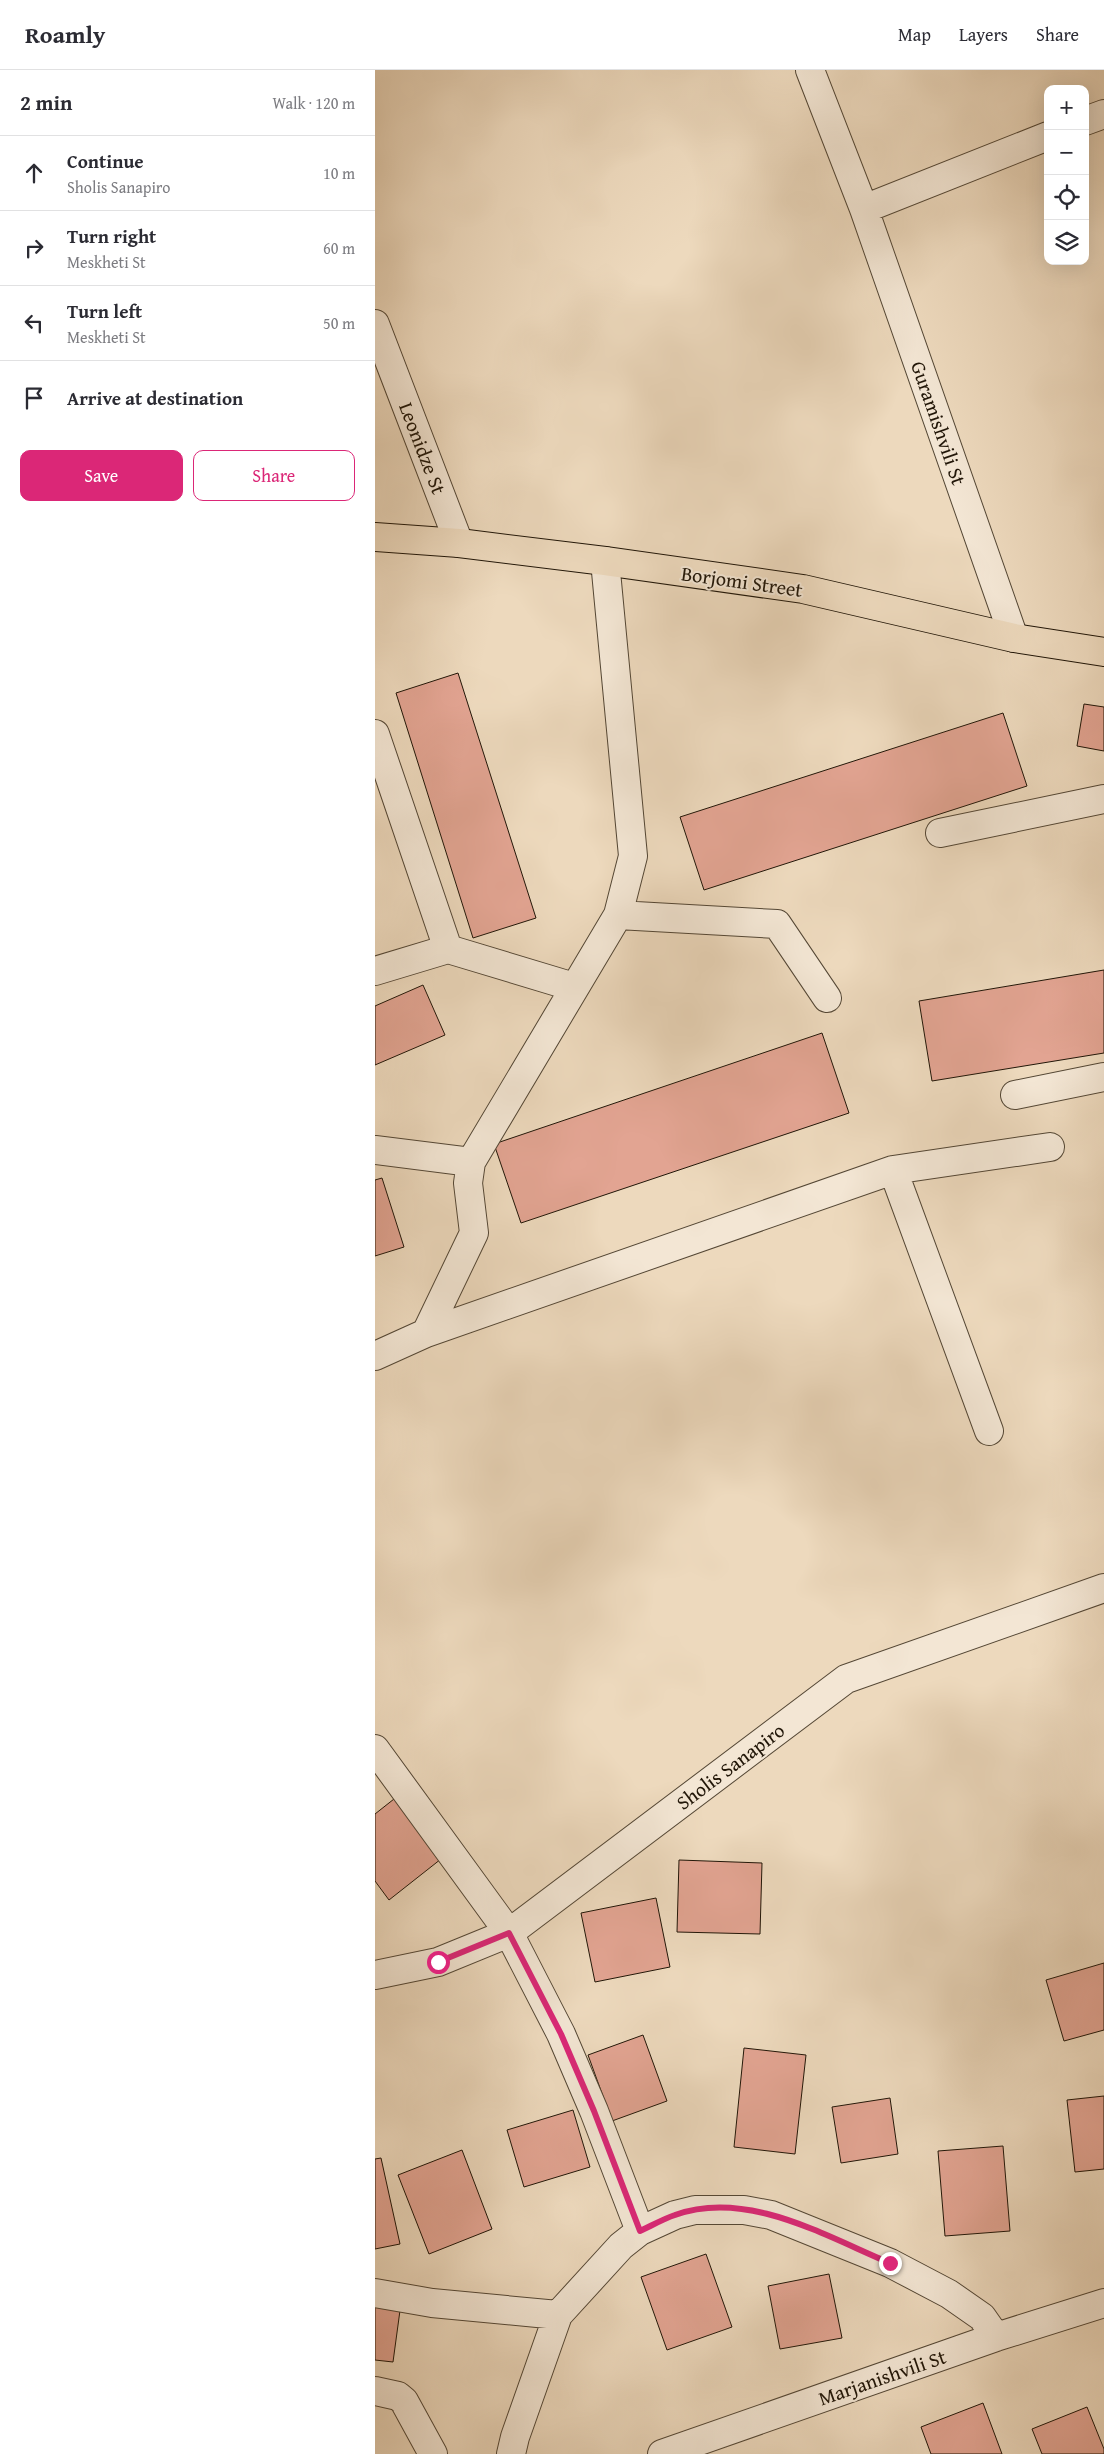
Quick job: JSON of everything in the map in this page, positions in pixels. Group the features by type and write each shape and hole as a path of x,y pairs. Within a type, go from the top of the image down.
{"highway":[{"name":"Borjomi Street","path":"375,537 459,543 605,561 803,590 1014,638 1104,652"}],"street":[{"name":"Guramishvili St","path":"810,70 864,209 1014,638"},
{"path":"1089,120 1104,114"},
{"path":"864,209 1044,138"},
{"name":"Leonidze St","path":"375,324 459,543"},
{"path":"426,1333 474,1234 468,1184 471,1162 618,915 633,856 605,561"},
{"path":"375,734 447,949"},
{"path":"940,833 1104,799"},
{"path":"618,915 777,924 827,998"},
{"path":"375,971 447,949 575,987"},
{"path":"1015,1095 1104,1078"},
{"path":"375,1356 426,1333 893,1170 1050,1147"},
{"path":"375,1150 471,1162"},
{"path":"893,1170 989,1431"},
{"name":"Sholis Sanapiro","path":"375,1975 438,1962 509,1933 846,1679 1104,1588"},
{"path":"375,1749 509,1933 576,2068 640,2231"},
{"path":"511,2454 515,2437 558,2315 621,2246 640,2231 675,2215 695,2210 744,2210 771,2215 890,2263 949,2294 982,2317 996,2337"},
{"path":"375,2293 432,2303 558,2315"},
{"name":"Marjanishvili St","path":"661,2454 996,2337 1104,2303"},
{"path":"375,2391 399,2396 404,2401 433,2454"}],"building":[{"path":"458,673 536,918 473,938 396,693"},
{"path":"1084,704 1104,707 1104,751 1077,746"},
{"path":"1003,713 1027,786 704,890 680,817"},
{"path":"1104,970 1104,1053 932,1081 919,1001"},
{"path":"423,985 445,1035 375,1065 375,1006"},
{"path":"822,1033 849,1113 521,1223 494,1144"},
{"path":"382,1178 404,1247 375,1256 375,1180"},
{"path":"394,1799 441,1859 389,1900 375,1881 375,1814"},
{"path":"679,1860 762,1863 760,1934 677,1932"},
{"path":"656,1898 670,1967 595,1982 581,1913"},
{"path":"1104,1963 1104,2030 1064,2041 1046,1980"},
{"path":"643,2035 667,2101 612,2121 588,2055"},
{"path":"744,2048 806,2055 795,2154 734,2147"},
{"path":"1104,2096 1104,2169 1075,2172 1067,2100"},
{"path":"890,2098 898,2154 841,2163 832,2107"},
{"path":"573,2110 590,2167 524,2187 507,2130"},
{"path":"1003,2146 1010,2231 945,2236 938,2151"},
{"path":"462,2150 492,2229 429,2254 398,2175"},
{"path":"381,2158 400,2244 375,2249 375,2159"},
{"path":"706,2254 732,2327 667,2350 641,2277"},
{"path":"829,2274 842,2338 780,2349 768,2286"},
{"path":"375,2299 401,2303 393,2362 375,2360"},
{"path":"983,2403 1002,2454 931,2454 921,2427"},
{"path":"1087,2407 1104,2449 1104,2454 1042,2454 1032,2429"}],"route":[{"path":"438,1962 509,1933 561,2034 594,2111 640,2231 675,2215 695,2210 714,2208 744,2210 771,2215 791,2222 890,2263"}]}
